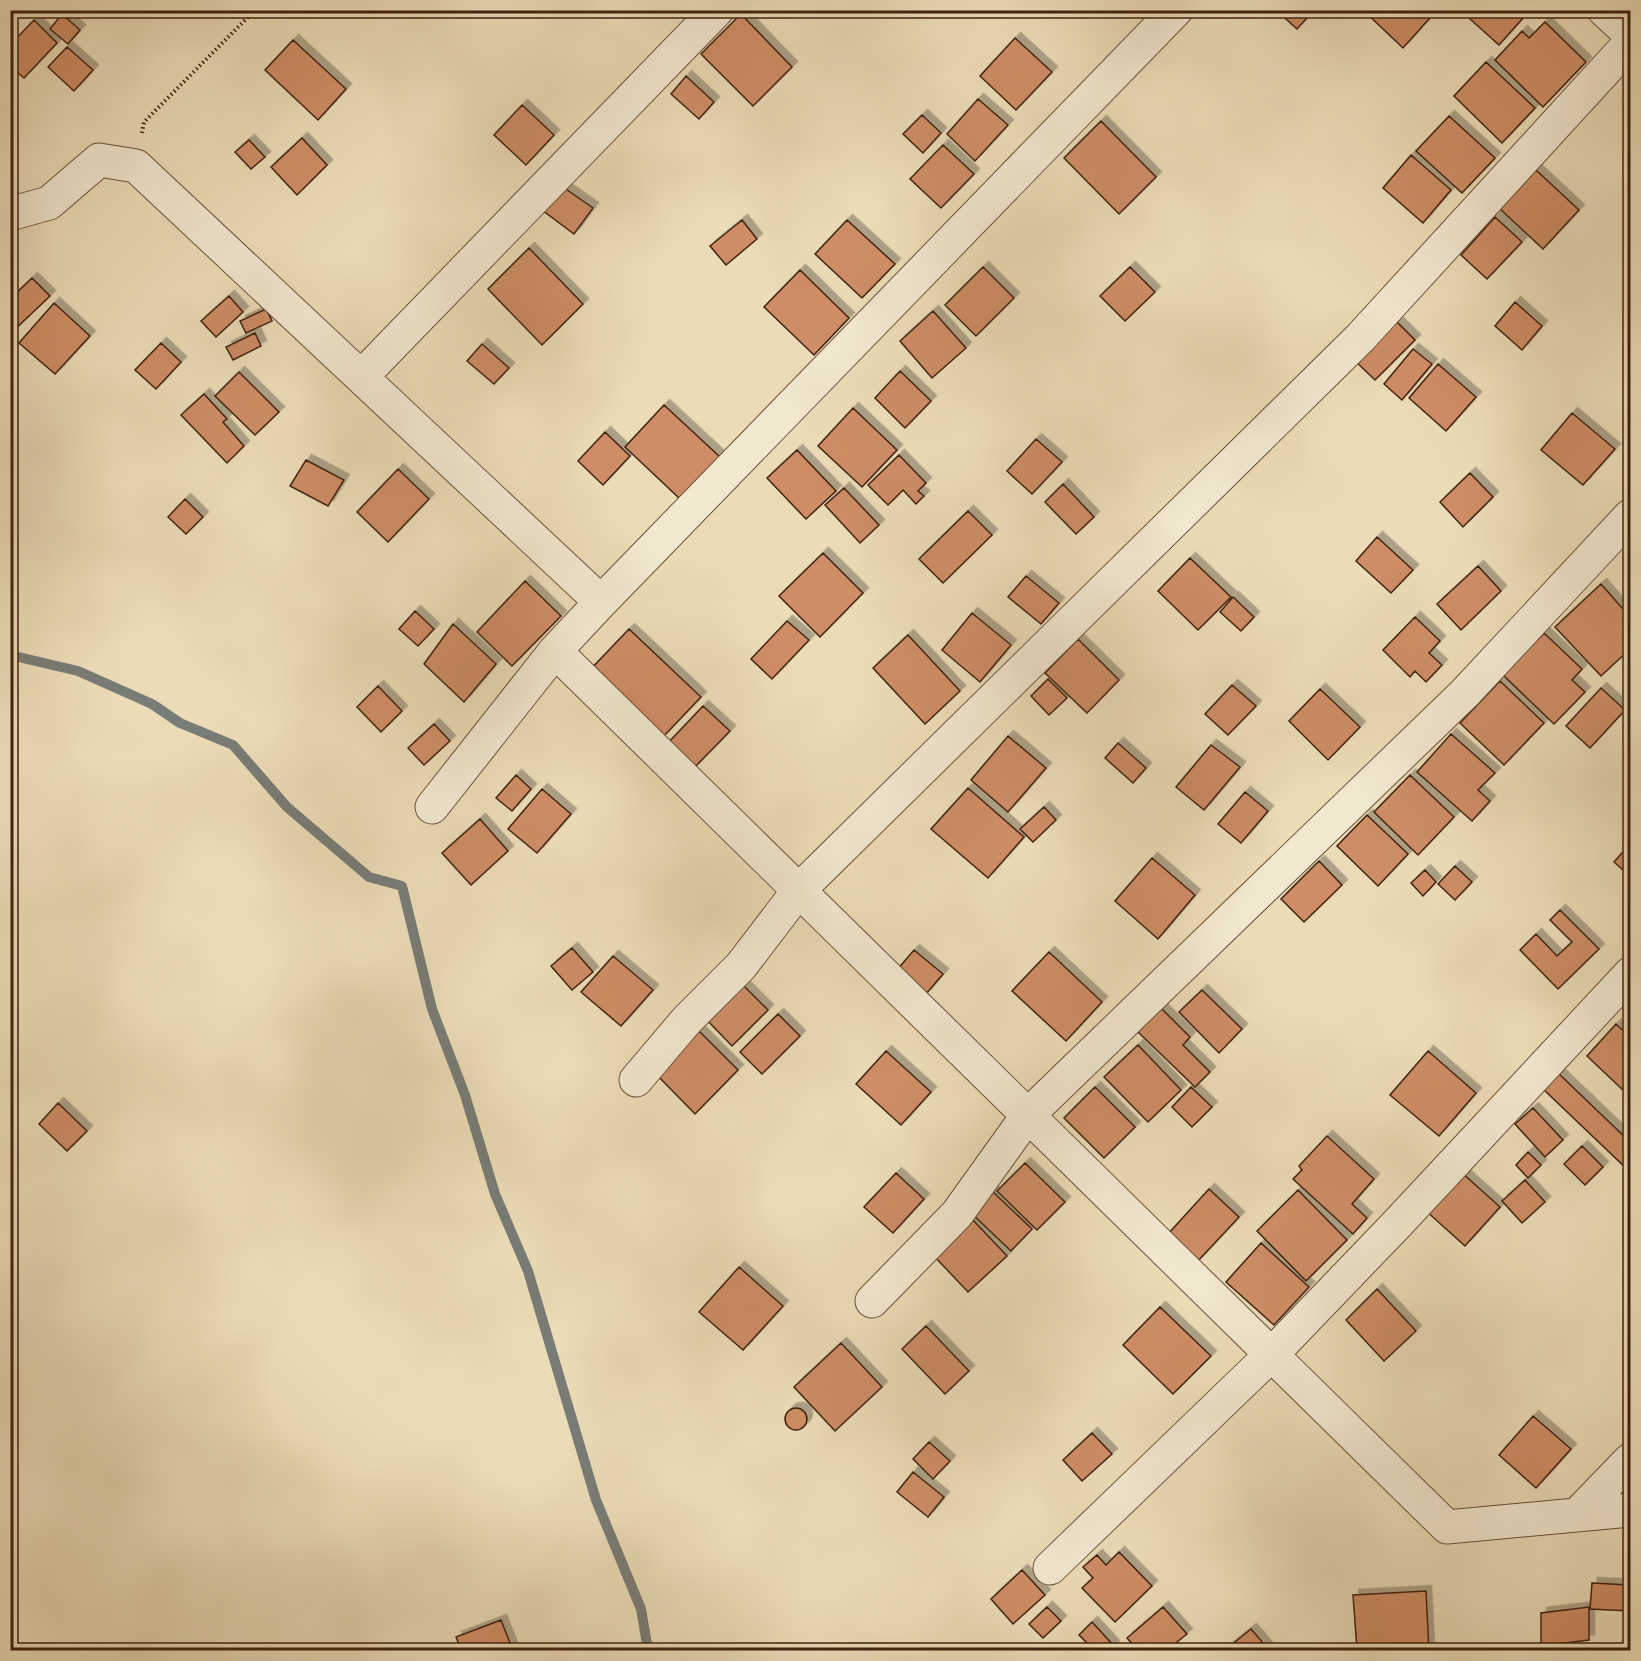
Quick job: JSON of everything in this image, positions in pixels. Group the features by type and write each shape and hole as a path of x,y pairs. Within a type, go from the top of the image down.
{"street":[{"path":"361,377 717,10"},
{"path":"432,807 555,651 1176,10"},
{"path":"1604,10 1630,34"},
{"path":"636,1080 686,1021 741,966 799,890 1360,338 1630,43"},
{"path":"10,214 49,203 99,160 136,166 601,603"},
{"path":"872,1301 957,1214 1028,1115 1464,693 1630,516"},
{"path":"555,651 1447,1527 1630,1510"},
{"path":"1050,1568 1272,1354 1405,1216 1630,974"},
{"path":"1577,1515 1630,1460"}],"path":[{"path":"136,166 144,122 255,10"}],"building":[{"path":"1276,10 1314,10 1297,29"},
{"path":"1363,10 1437,10 1403,48"},
{"path":"1460,10 1530,10 1499,45"},
{"path":"62,14 80,30 68,44 50,29"},
{"path":"741,14 792,67 753,106 701,54"},
{"path":"34,20 57,43 24,78 10,66 10,45"},
{"path":"1545,22 1586,62 1543,107 1495,60 1522,31 1529,38"},
{"path":"1015,38 1052,72 1016,110 980,76"},
{"path":"293,40 346,89 318,120 265,70"},
{"path":"67,47 93,70 74,91 48,67"},
{"path":"1486,62 1535,108 1502,143 1454,96"},
{"path":"686,76 714,102 699,119 671,94"},
{"path":"978,99 1008,125 975,161 947,134"},
{"path":"522,105 554,135 526,165 494,135"},
{"path":"922,115 941,133 923,153 903,134"},
{"path":"1449,116 1495,158 1462,193 1416,151"},
{"path":"1101,121 1156,177 1119,214 1064,158"},
{"path":"302,138 327,165 297,195 271,167"},
{"path":"249,140 265,157 251,169 235,152"},
{"path":"943,145 974,174 941,208 910,179"},
{"path":"1411,155 1451,190 1423,223 1383,188"},
{"path":"1536,170 1579,210 1543,249 1500,209"},
{"path":"560,185 593,208 574,234 542,210"},
{"path":"1495,217 1522,242 1487,279 1461,255"},
{"path":"742,220 757,239 726,265 710,246"},
{"path":"847,220 895,264 862,298 815,254"},
{"path":"529,248 583,304 542,345 488,289"},
{"path":"983,267 1014,298 976,336 945,305"},
{"path":"1130,267 1155,292 1125,321 1100,296"},
{"path":"800,270 849,318 814,355 764,307"},
{"path":"32,278 50,296 10,334 10,299"},
{"path":"229,296 243,312 216,337 201,321"},
{"path":"1515,302 1542,326 1522,350 1495,326"},
{"path":"54,303 90,336 55,374 19,343"},
{"path":"266,309 272,321 246,333 240,321"},
{"path":"933,311 966,348 932,378 900,341"},
{"path":"1389,314 1415,340 1375,380 1349,355"},
{"path":"255,333 261,346 233,360 226,347"},
{"path":"161,343 181,362 156,389 135,370"},
{"path":"482,344 509,368 494,384 467,361"},
{"path":"1413,349 1432,364 1402,400 1384,384"},
{"path":"1438,364 1476,397 1446,431 1409,398"},
{"path":"900,371 931,401 905,428 875,398"},
{"path":"239,372 279,412 255,435 215,396"},
{"path":"204,394 227,419 223,422 244,446 227,463 181,415"},
{"path":"664,405 720,457 680,499 625,447"},
{"path":"853,408 897,450 862,487 818,446"},
{"path":"1572,413 1615,449 1583,485 1541,450"},
{"path":"605,432 630,456 603,485 578,461"},
{"path":"1036,439 1062,462 1032,494 1007,471"},
{"path":"797,450 836,491 806,519 767,478"},
{"path":"899,455 926,483 918,491 924,496 916,504 903,490 888,505 868,485"},
{"path":"306,460 344,480 328,506 290,486"},
{"path":"398,469 429,499 388,542 357,512"},
{"path":"1470,473 1493,497 1463,527 1440,502"},
{"path":"1063,484 1094,517 1076,534 1045,502"},
{"path":"844,488 879,525 860,543 825,505"},
{"path":"185,499 203,517 186,534 168,517"},
{"path":"968,511 992,535 943,583 919,559"},
{"path":"1377,537 1413,570 1391,593 1356,561"},
{"path":"823,553 863,593 820,637 779,596"},
{"path":"1190,558 1231,597 1198,630 1158,591"},
{"path":"1478,566 1501,591 1461,630 1437,604"},
{"path":"1026,576 1059,603 1041,624 1008,597"},
{"path":"525,581 561,616 512,666 477,632"},
{"path":"1601,584 1630,617 1630,649 1601,676 1555,627"},
{"path":"1233,597 1254,617 1241,631 1220,612"},
{"path":"415,611 434,629 418,646 399,629"},
{"path":"972,613 1011,645 980,682 942,650"},
{"path":"1415,617 1440,641 1429,653 1442,665 1426,682 1415,671 1410,677 1383,650"},
{"path":"787,621 809,640 772,679 751,659"},
{"path":"453,624 496,664 464,702 424,664"},
{"path":"629,629 701,697 661,739 589,671"},
{"path":"1544,633 1582,669 1572,680 1585,692 1554,724 1503,675"},
{"path":"908,635 960,691 925,724 873,668"},
{"path":"1078,639 1119,680 1087,713 1045,673"},
{"path":"1048,679 1067,698 1049,715 1031,696"},
{"path":"1500,681 1544,723 1504,765 1460,723"},
{"path":"1232,685 1256,706 1228,735 1205,714"},
{"path":"378,686 402,711 381,732 357,707"},
{"path":"1601,688 1625,710 1590,748 1566,726"},
{"path":"1320,689 1360,727 1328,760 1289,721"},
{"path":"703,706 730,731 693,769 667,744"},
{"path":"434,724 450,741 424,765 408,748"},
{"path":"1451,734 1495,773 1478,790 1490,801 1472,821 1417,772"},
{"path":"1008,736 1046,768 1008,812 971,780"},
{"path":"1118,743 1146,768 1133,783 1105,758"},
{"path":"1211,745 1240,767 1204,810 1176,787"},
{"path":"516,775 531,789 512,811 496,798"},
{"path":"1410,775 1454,817 1418,855 1374,812"},
{"path":"968,788 1024,837 988,878 931,829"},
{"path":"542,789 571,814 537,853 508,829"},
{"path":"1245,792 1268,811 1241,843 1218,824"},
{"path":"1044,807 1056,820 1033,842 1020,829"},
{"path":"1367,815 1408,854 1378,886 1337,846"},
{"path":"480,819 508,851 471,885 442,853"},
{"path":"1630,844 1630,876 1614,862"},
{"path":"1152,858 1195,895 1158,939 1115,901"},
{"path":"1319,861 1342,885 1304,922 1281,899"},
{"path":"1455,866 1472,882 1455,900 1438,884"},
{"path":"1425,870 1436,882 1423,896 1411,883"},
{"path":"1560,910 1599,949 1558,989 1520,950 1536,934 1557,956 1572,942 1550,920"},
{"path":"572,948 593,972 572,990 551,966"},
{"path":"914,950 943,974 926,994 897,970"},
{"path":"1049,952 1102,1002 1066,1041 1012,991"},
{"path":"613,956 653,990 621,1026 581,992"},
{"path":"737,979 768,1010 732,1046 702,1015"},
{"path":"1202,990 1242,1029 1219,1053 1179,1012"},
{"path":"1161,1008 1190,1037 1183,1045 1210,1072 1195,1087 1138,1032"},
{"path":"778,1014 800,1036 762,1074 740,1052"},
{"path":"1616,1024 1630,1037 1630,1086 1625,1092 1587,1056"},
{"path":"698,1030 738,1070 695,1114 655,1073"},
{"path":"1138,1045 1181,1090 1148,1122 1104,1077"},
{"path":"886,1051 931,1092 901,1125 856,1084"},
{"path":"1428,1051 1476,1093 1439,1136 1390,1095"},
{"path":"1556,1071 1630,1142 1628,1170 1541,1087"},
{"path":"1095,1087 1135,1127 1104,1158 1064,1118"},
{"path":"1191,1087 1212,1107 1192,1127 1172,1107"},
{"path":"58,1103 87,1131 67,1151 39,1124"},
{"path":"1533,1108 1563,1140 1545,1157 1515,1124"},
{"path":"1327,1136 1374,1179 1352,1204 1367,1218 1353,1234 1293,1179 1302,1170 1299,1166"},
{"path":"1582,1146 1603,1167 1585,1185 1564,1164"},
{"path":"1528,1152 1541,1165 1528,1178 1516,1165"},
{"path":"1025,1163 1065,1202 1037,1230 997,1191"},
{"path":"1460,1171 1500,1207 1465,1246 1425,1210"},
{"path":"896,1173 924,1199 893,1233 864,1207"},
{"path":"1525,1180 1545,1202 1522,1223 1502,1201"},
{"path":"1209,1189 1239,1217 1197,1262 1168,1234"},
{"path":"991,1190 1032,1229 1011,1251 970,1212"},
{"path":"1298,1190 1347,1240 1306,1281 1257,1231"},
{"path":"973,1220 1007,1256 968,1292 934,1256"},
{"path":"1261,1243 1309,1287 1274,1325 1226,1282"},
{"path":"739,1267 783,1306 743,1350 699,1312"},
{"path":"1377,1289 1416,1331 1384,1361 1346,1320"},
{"path":"1160,1307 1211,1356 1173,1394 1123,1345"},
{"path":"926,1326 969,1371 945,1394 902,1349"},
{"path":"841,1343 882,1387 835,1431 794,1387"},
{"path":"796,1408 804,1411 807,1419 804,1427 796,1430 788,1427 785,1419 788,1411"},
{"path":"1533,1416 1571,1449 1536,1488 1499,1455"},
{"path":"1092,1433 1112,1454 1082,1481 1063,1460"},
{"path":"929,1442 950,1461 933,1479 913,1459"},
{"path":"913,1472 944,1497 928,1517 897,1492"},
{"path":"1119,1552 1152,1586 1115,1622 1082,1588 1093,1578 1083,1567 1097,1555 1106,1565"},
{"path":"1022,1570 1045,1595 1013,1624 991,1599"},
{"path":"1592,1583 1630,1585 1630,1611 1590,1609"},
{"path":"1426,1591 1429,1650 1357,1650 1353,1595"},
{"path":"1047,1607 1061,1621 1043,1638 1029,1624"},
{"path":"1163,1607 1187,1634 1167,1650 1138,1650 1127,1638"},
{"path":"1589,1607 1589,1640 1541,1646 1541,1613"},
{"path":"501,1620 512,1648 461,1650 456,1637"},
{"path":"1092,1622 1114,1646 1110,1650 1094,1650 1079,1635"},
{"path":"1251,1629 1269,1650 1225,1650"}],"waterway":[{"path":"10,655 78,671 152,704 180,723 233,745 287,807 369,877 402,886 432,1009 465,1095 495,1194 528,1271 596,1500 641,1609 648,1650"}]}
